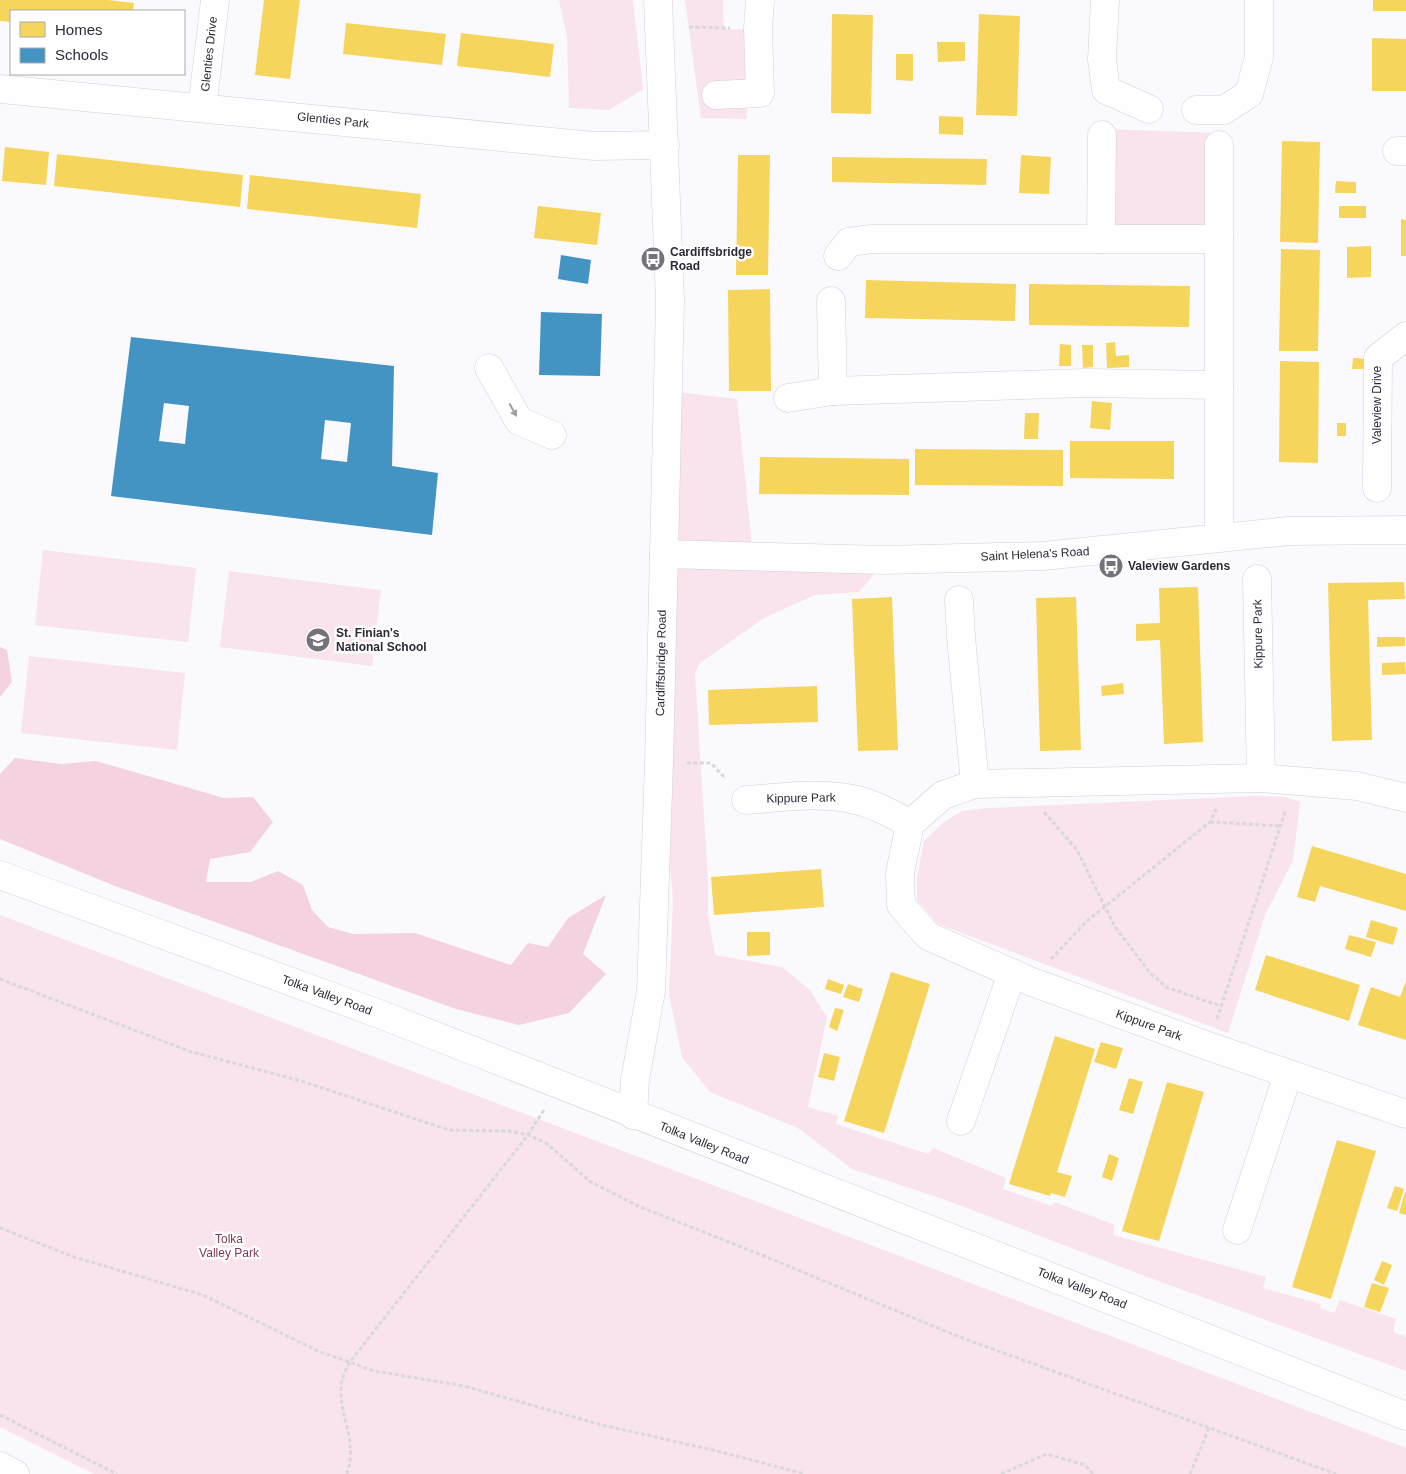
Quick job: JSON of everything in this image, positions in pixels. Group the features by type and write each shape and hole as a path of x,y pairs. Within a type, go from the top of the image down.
{"street":[{"name":"Glenties Drive","path":"202,108 215,0"},
{"path":"716,95 760,93 758,29 760,0"},
{"path":"1105,0 1102,59 1106,90 1149,109"},
{"path":"1196,110 1224,110 1249,94 1259,57 1259,0"},
{"name":"Cardiffsbridge Road","path":"633,1115 635,1080 651,990 659,763 670,301 659,13"},
{"name":"Glenties Park","path":"0,89 594,146 665,145"},
{"path":"1101,239 1102,135"},
{"path":"1219,144 1220,537"},
{"path":"838,256 849,242 872,239 1219,239"},
{"path":"831,301 833,391"},
{"name":"Valeview Drive","path":"1377,488 1378,358 1406,336"},
{"path":"489,368 519,421 552,435"},
{"path":"788,398 833,391 1085,382 1219,385"},
{"name":"Saint Helena's Road","path":"664,554 884,560 1043,556 1289,531 1406,530"},
{"name":"Kippure Park","path":"1258,579 1261,778"},
{"path":"959,600 975,784"},
{"path":"910,824 944,795 975,784 1261,778 1357,786 1406,798"},
{"name":"Kippure Park","path":"746,800 797,796 846,798 882,809 910,824 900,873 901,906 928,936 1022,977 1208,1046 1406,1114"},
{"name":"Tolka Valley Road","path":"0,875 382,1016 1406,1416"},
{"path":"960,1121 1022,977"},
{"path":"1237,1230 1288,1074"},
{"path":"0,1466 15,1474"}],"path":[{"path":"659,13 758,29"},
{"path":"659,763 711,763 746,800"},
{"path":"1022,977 1210,822 1217,806 1197,779"},
{"path":"1208,1046 1281,826 1294,780"},
{"path":"1017,783 1077,850 1114,927 1151,974 1168,988 1221,1006"},
{"path":"1210,822 1281,826"},
{"path":"0,979 189,1051 301,1081 448,1130 508,1132 528,1135 546,1143 591,1182 638,1206 957,1336 1336,1474"},
{"path":"347,1474 352,1449 343,1407 342,1381 349,1363 528,1135 548,1103"},
{"path":"0,1228 74,1257 203,1295 318,1352 374,1371 464,1386 602,1425 713,1450 805,1474"},
{"path":"0,1415 117,1474"},
{"path":"1190,1474 1209,1428"},
{"path":"1000,1474 1047,1454 1085,1465 1092,1474"}],"green space":[{"path":"559,0 633,0 643,89 609,110 569,108 567,37"},
{"path":"685,0 723,0 724,29 759,30 746,119 701,118"},
{"path":"1103,129 1219,133 1216,238 1101,238"},
{"path":"668,391 737,399 753,556 665,553"},
{"path":"43,550 196,568 188,642 35,625"},
{"path":"665,556 884,562 859,592 815,595 764,618 700,663 695,673 708,882 708,915 715,955 782,967 809,989 827,1017 808,1107 838,1116 836,1124 928,1154 933,1148 1006,1178 1003,1189 1052,1206 1054,1202 1115,1225 1113,1235 1266,1277 1263,1288 1321,1304 1320,1308 1334,1313 1340,1300 1396,1319 1393,1332 1406,1337 1406,1371 1150,1278 946,1200 852,1169 798,1128 710,1092 682,1057 669,995 673,901 662,763"},
{"path":"229,571 381,590 372,666 220,647"},
{"path":"29,656 185,673 177,750 21,733"},
{"path":"1254,796 1284,797 1300,802 1293,860 1265,915 1228,1033 938,924 917,900 917,878 924,841 944,822 962,811 989,808"},
{"name":"Tolka Valley Park","path":"0,915 1406,1448 1406,1474 94,1474 0,1427"}],"shaded area":[{"path":"0,647 7,650 12,682 0,697"},
{"path":"15,758 61,764 96,761 224,798 253,797 273,822 250,852 210,859 206,882 251,882 278,871 303,885 312,910 328,927 353,934 415,933 511,965 528,943 548,947 568,918 606,895 583,954 606,974 569,1013 519,1025 456,1009 115,886 0,839 0,774"}],"building: Homes":[{"path":"0,0 108,0 134,3 133,10 10,10 10,22 0,21"},
{"path":"264,0 300,0 290,79 255,75"},
{"path":"1373,0 1406,0 1406,11 1373,11"},
{"path":"832,14 873,15 871,114 831,113"},
{"path":"979,14 1020,16 1017,116 976,115"},
{"path":"346,23 446,34 442,65 343,54"},
{"path":"461,33 554,44 550,77 457,66"},
{"path":"1372,38 1406,39 1406,91 1372,91"},
{"path":"937,42 965,42 965,61 938,62"},
{"path":"896,54 913,54 913,81 896,80"},
{"path":"939,116 963,117 963,135 939,134"},
{"path":"1282,141 1320,142 1318,243 1280,242"},
{"path":"5,147 49,152 46,185 2,181"},
{"path":"57,154 243,175 240,207 54,186"},
{"path":"738,155 770,155 768,275 736,275"},
{"path":"1021,155 1051,157 1049,194 1019,193"},
{"path":"832,157 987,159 986,185 832,182"},
{"path":"250,175 421,194 417,228 247,209"},
{"path":"1336,181 1356,182 1356,193 1335,193"},
{"path":"538,206 601,213 597,245 534,238"},
{"path":"1339,206 1366,206 1366,218 1339,218"},
{"path":"1401,219 1406,220 1406,256 1401,256"},
{"path":"1371,246 1371,277 1347,278 1347,247"},
{"path":"1281,249 1320,250 1318,351 1279,351"},
{"path":"866,280 1016,284 1015,321 865,318"},
{"path":"1029,284 1190,286 1189,327 1029,325"},
{"path":"770,289 771,391 729,391 728,290"},
{"path":"1115,342 1116,356 1129,355 1129,367 1107,368 1106,343"},
{"path":"1060,344 1071,345 1071,366 1059,366"},
{"path":"1082,345 1093,345 1093,367 1083,368"},
{"path":"1353,358 1373,359 1373,369 1352,369"},
{"path":"1280,361 1319,362 1318,463 1279,462"},
{"path":"1092,401 1112,403 1110,430 1090,428"},
{"path":"1025,413 1039,413 1038,439 1024,439"},
{"path":"1337,423 1346,423 1346,436 1337,436"},
{"path":"1070,441 1174,441 1174,479 1070,478"},
{"path":"915,449 1063,450 1063,486 915,485"},
{"path":"760,457 909,459 909,495 759,494"},
{"path":"1404,582 1405,599 1368,600 1372,740 1332,741 1328,583"},
{"path":"1198,587 1203,742 1164,744 1160,640 1136,641 1136,624 1160,623 1159,588"},
{"path":"892,597 898,750 858,751 852,599"},
{"path":"1076,597 1081,750 1040,751 1036,598"},
{"path":"1377,637 1405,637 1405,646 1377,647"},
{"path":"1405,662 1406,674 1382,675 1382,663"},
{"path":"1123,683 1124,694 1102,696 1101,686"},
{"path":"817,686 818,722 709,725 708,690"},
{"path":"1312,846 1406,874 1406,911 1320,886 1315,902 1297,897"},
{"path":"821,869 824,907 714,915 711,877"},
{"path":"1371,920 1398,928 1393,945 1366,937"},
{"path":"747,932 770,932 770,955 747,956"},
{"path":"1349,935 1376,942 1371,957 1345,949"},
{"path":"1266,955 1360,985 1349,1021 1255,990"},
{"path":"891,972 930,984 884,1133 844,1121"},
{"path":"828,979 844,985 841,994 825,989"},
{"path":"1406,981 1406,1040 1358,1025 1371,987 1400,997"},
{"path":"848,984 863,989 859,1002 843,997"},
{"path":"835,1008 844,1010 837,1031 829,1027"},
{"path":"1055,1036 1095,1049 1057,1172 1072,1176 1065,1197 1051,1193 1050,1196 1009,1184"},
{"path":"1101,1042 1123,1048 1116,1069 1094,1062"},
{"path":"824,1053 840,1057 834,1081 818,1077"},
{"path":"1129,1078 1143,1082 1133,1114 1119,1110"},
{"path":"1167,1082 1204,1092 1159,1241 1122,1231"},
{"path":"1337,1140 1376,1151 1331,1299 1292,1287"},
{"path":"1109,1154 1119,1158 1112,1181 1102,1177"},
{"path":"1395,1186 1404,1189 1397,1211 1387,1208"},
{"path":"1406,1192 1406,1215 1399,1213"},
{"path":"1382,1261 1392,1265 1384,1285 1374,1280"},
{"path":"1372,1283 1389,1288 1380,1312 1364,1307"}],"building: Schools":[{"path":"561,255 591,260 588,284 558,279"},
{"path":"541,312 602,314 600,376 539,375"},
{"path":"131,337 394,366 392,466 438,473 432,535 111,496","holes":["164,403 189,406 185,444 159,441","325,420 351,423 347,462 321,459"]}],"place":[{"name":"Cardiffsbridge Road","path":"653,259"},
{"name":"Valeview Gardens","path":"1111,566"},
{"name":"St. Finian's National School","path":"318,640"}]}
